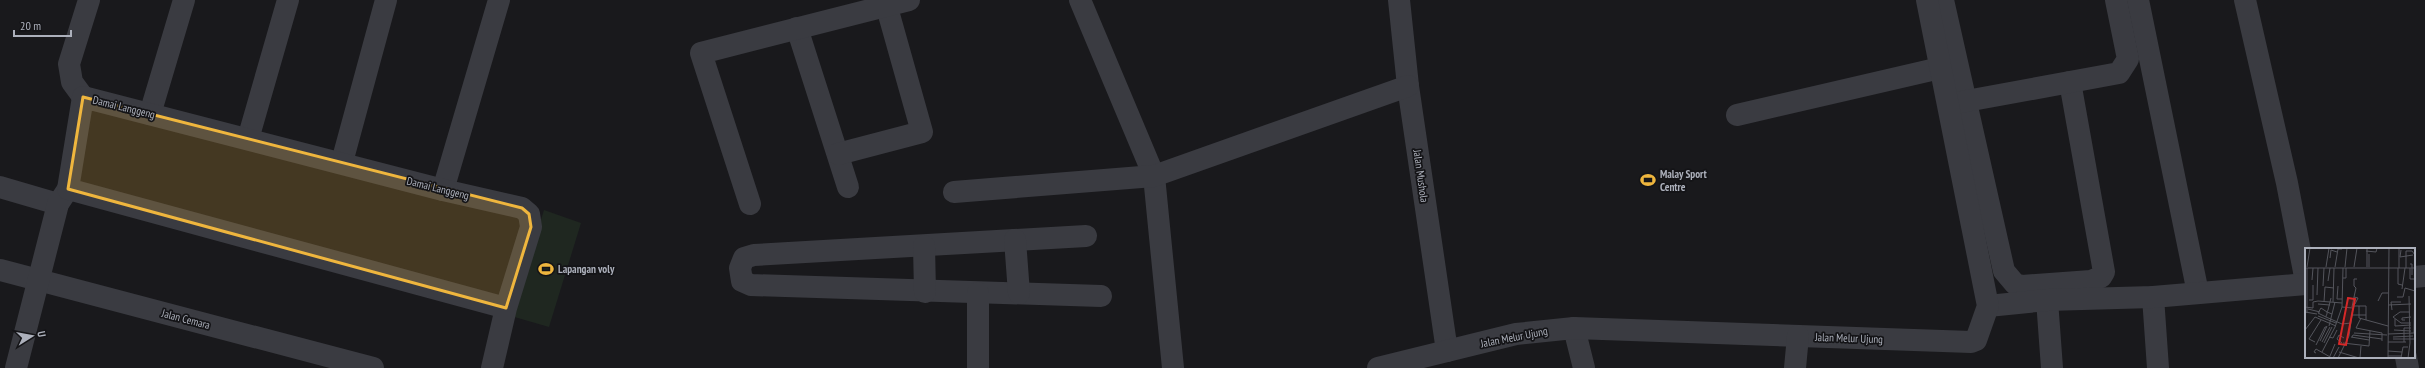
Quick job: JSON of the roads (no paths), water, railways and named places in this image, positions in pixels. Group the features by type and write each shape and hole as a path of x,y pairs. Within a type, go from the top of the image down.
{"street":[{"path":"83,97 72,82 70,64 89,0"},
{"path":"150,114 184,0"},
{"path":"248,139 288,0"},
{"path":"342,162 386,0"},
{"path":"443,190 499,0"},
{"path":"750,204 701,54 886,4 909,0"},
{"path":"1080,0 1154,176 1173,368"},
{"name":"Jalan Mushola","path":"1398,0 1408,86 1447,351"},
{"path":"1956,103 2119,73 2125,67 2128,59 2116,0"},
{"path":"2138,0 2198,293"},
{"path":"2245,0 2287,183 2305,278"},
{"path":"1944,1 1956,103 2004,271 2008,278 2015,284 2022,286 2091,281 2101,277 2104,272 2070,82"},
{"name":"Jalan Melur Ujung","path":"1378,368 1405,364 1447,351 1516,334 1574,328 1971,342 1979,335 1988,306 1956,103 1940,68 1944,1"},
{"path":"838,154 922,132 886,4"},
{"path":"797,28 848,187"},
{"path":"1737,115 1940,68"},
{"path":"954,192 1154,176 1408,86"},
{"name":"Damai Langgeng","path":"16,368 63,196 83,97 342,162 443,190 522,208 529,214 531,227 506,308 492,368"},
{"path":"0,187 63,196 506,308"},
{"path":"1086,236 754,255 744,258 740,268 742,281 752,285 925,292 1101,296"},
{"path":"1015,240 1019,294"},
{"path":"924,246 925,292"},
{"name":"Jalan Cemara","path":"0,270 372,368"},
{"path":"2415,278 2425,276"},
{"path":"1988,306 2047,300 2153,297 2305,283"},
{"path":"978,293 978,368"},
{"path":"2153,297 2158,368"},
{"path":"2047,300 2052,368"},
{"path":"1574,328 1584,368"},
{"path":"1795,368 1798,336"},
{"path":"2406,358 2408,368"}],"place":[{"name":"Malay Sport Centre","path":"1648,180"},
{"name":"Lapangan voly","path":"546,269"}]}
